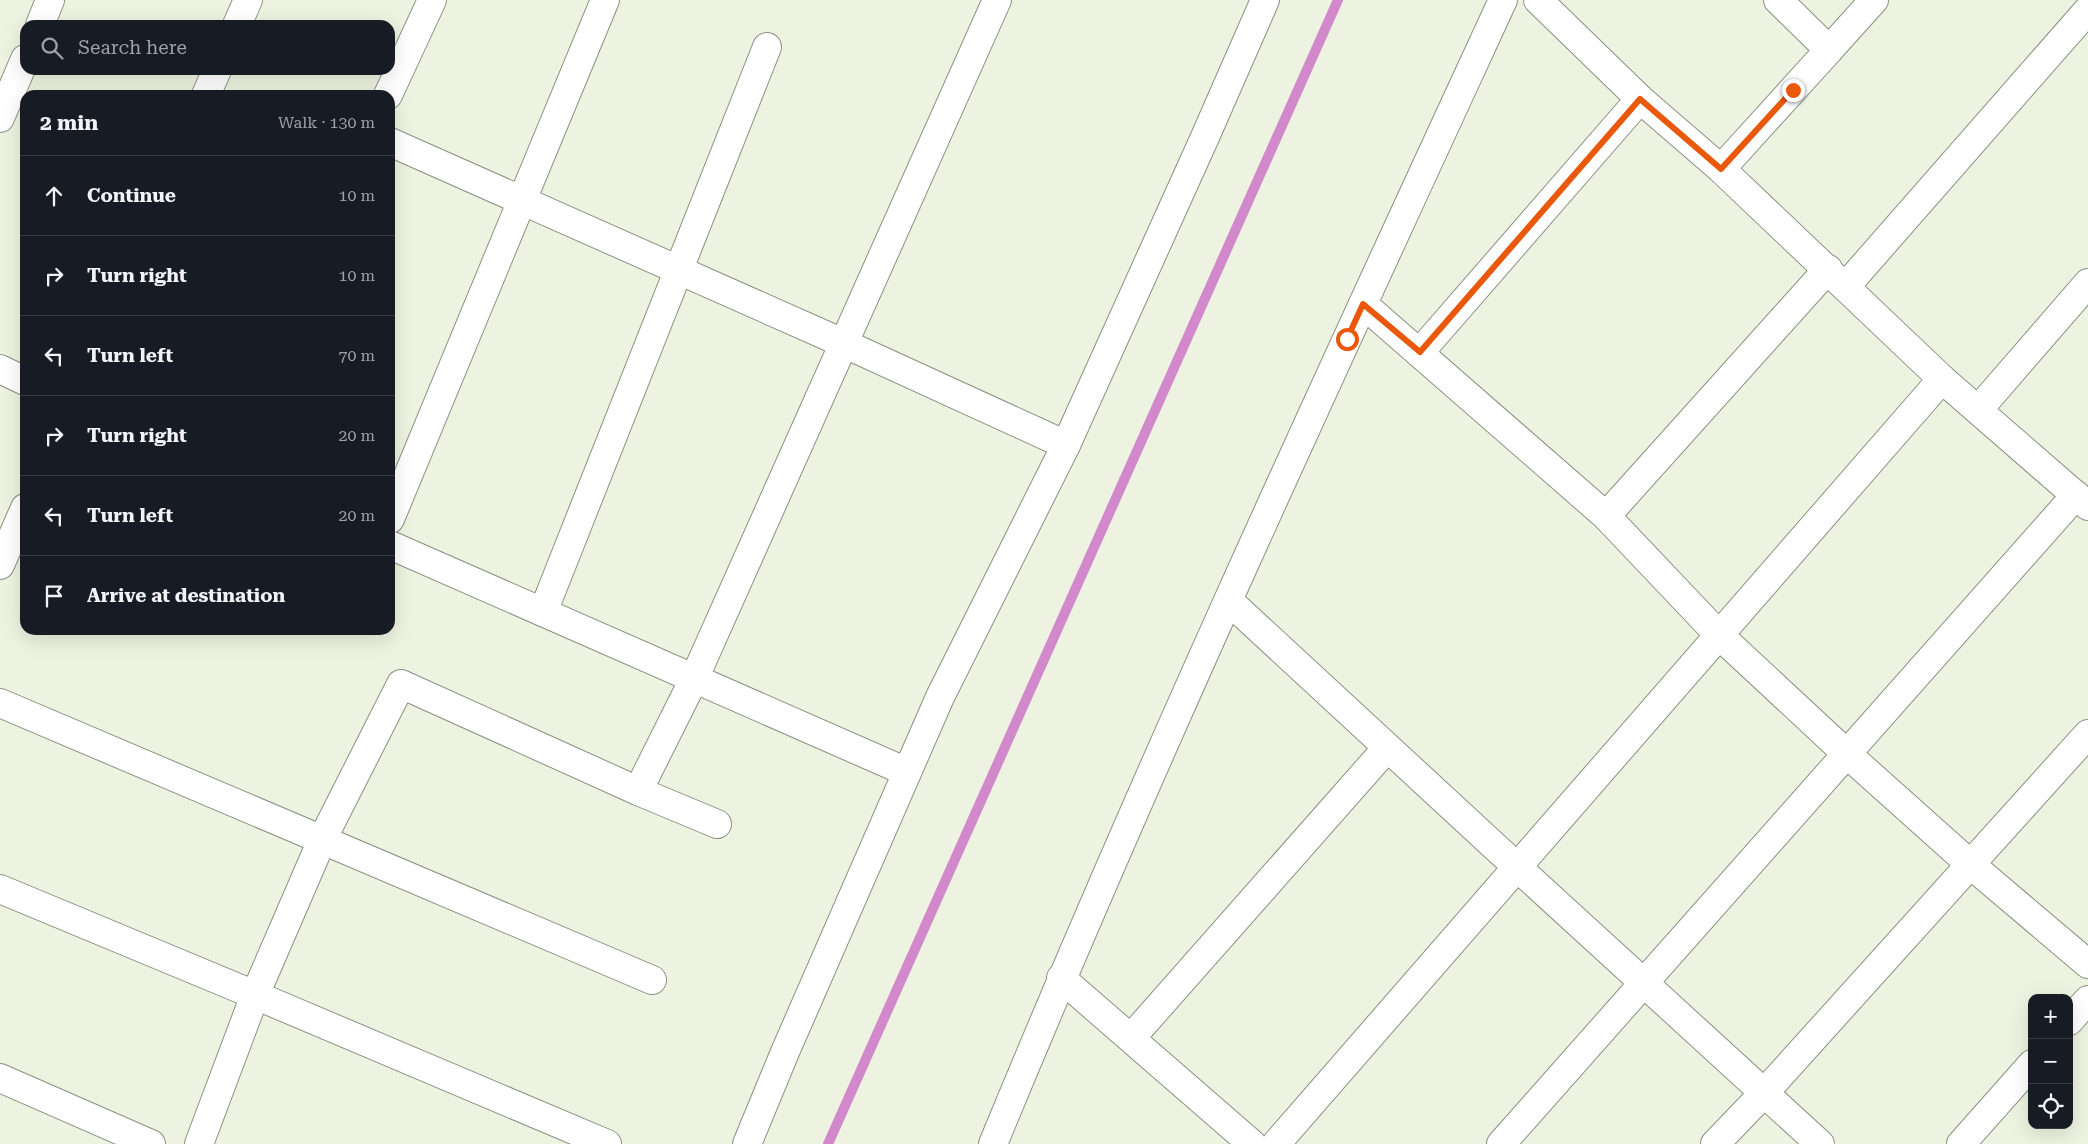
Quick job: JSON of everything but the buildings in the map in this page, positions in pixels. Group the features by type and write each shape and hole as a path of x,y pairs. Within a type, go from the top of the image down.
{"street":[{"path":"42,20 50,0"},
{"path":"239,20 248,0"},
{"path":"390,90 432,0"},
{"path":"395,508 606,0"},
{"path":"638,791 694,679 997,0"},
{"path":"747,1144 785,1052 940,697 1066,445 1265,0"},
{"path":"993,1144 1061,978 1229,601 1503,0"},
{"path":"1500,1144 1847,754 2082,500 1942,380 1837,278 1721,169 1640,99 1538,0"},
{"path":"1778,0 1829,50"},
{"path":"1721,169 1874,0"},
{"path":"1606,516 1837,278 2088,10"},
{"path":"543,612 766,47"},
{"path":"0,118 20,71"},
{"path":"208,90 215,75"},
{"path":"1420,352 1640,99"},
{"path":"395,144 843,343 1066,445"},
{"path":"1978,410 2088,283"},
{"path":"1363,304 1606,516 1720,635 1847,754 1970,864 2088,964"},
{"path":"0,369 20,379"},
{"path":"1276,1144 1942,380"},
{"path":"0,565 20,519"},
{"path":"395,547 907,772"},
{"path":"1229,601 1820,1144"},
{"path":"199,1144 255,995 322,840 401,684 638,791 717,824"},
{"path":"0,703 652,980"},
{"path":"1715,1144 1764,1093 2088,734"},
{"path":"1131,1038 1387,748"},
{"path":"0,889 255,995 577,1139 607,1144"},
{"path":"1061,978 1252,1144"},
{"path":"2073,1017 2088,1000"},
{"path":"1961,1144 2028,1069"},
{"path":"0,1078 151,1144"}],"waterway":[{"path":"828,1144 1338,0"}],"route":[{"path":"1347,339 1363,304 1420,352 1640,99 1721,169 1793,90"}]}
